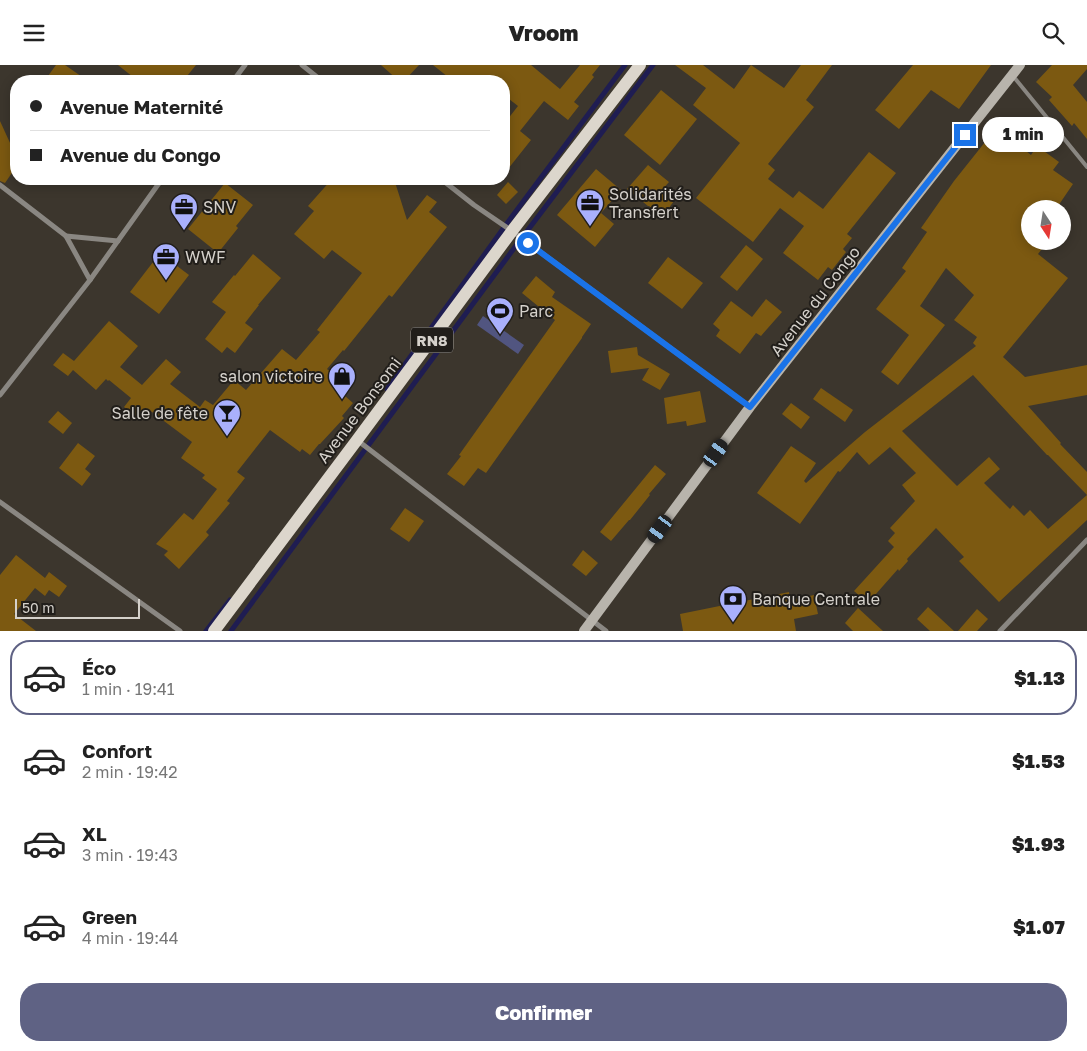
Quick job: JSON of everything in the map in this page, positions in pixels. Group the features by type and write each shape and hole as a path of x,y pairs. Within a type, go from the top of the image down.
{"main road":[{"name":"Avenue Bonsomi","path":"214,631 512,231 640,65"}],"street":[{"path":"302,65 314,75"},
{"name":"Avenue du Congo","path":"584,631 750,407 1020,65"},
{"path":"0,185 66,236 90,280"},
{"path":"0,395 90,280 158,185"},
{"path":"449,185 750,407"},
{"path":"66,236 118,241"},
{"path":"358,440 606,631"},
{"path":"0,502 180,631"},
{"path":"1000,631 1087,540"}],"lane":[{"path":"1013,75 1087,167"}],"shaded area":[{"name":"Parc","path":"483,316 524,345 518,354 477,325"}],"building":[{"path":"56,65 65,65 79,75 49,75"},
{"path":"118,65 196,65 188,75 130,75"},
{"path":"381,65 419,65 410,75 392,75"},
{"path":"433,65 531,65 560,89 580,65 600,65 592,75 594,77 574,102 579,106 568,120 544,101 520,131 531,140 510,166 510,116 518,106 510,100 510,75 446,75"},
{"path":"675,65 703,65 734,89 751,65 784,88 801,65 832,65 806,100 814,107 768,164 775,170 768,179 793,198 799,191 823,209 869,152 896,173 847,234 852,238 843,249 846,252 832,270 828,267 818,280 783,253 804,226 780,208 753,242 696,198 740,143 693,105 706,88"},
{"path":"913,65 991,65 959,109 931,90 899,129 875,110"},
{"path":"1052,65 1087,65 1087,69 1073,85 1087,102 1087,139 1074,123 1072,126 1049,100 1052,97 1036,82"},
{"path":"661,90 697,119 660,165 624,135"},
{"path":"0,121 10,143 10,176 5,183 0,181"},
{"path":"997,127 1031,155 1037,146 1059,162 1053,170 1073,184 1062,200 1021,200 1021,250 1041,250 1038,254 1068,278 1003,357 1025,377 1087,365 1087,395 1028,406 1087,472 1087,495 1087,520 999,602 959,561 964,557 936,528 868,603 854,591 894,547 888,541 895,533 890,528 915,501 902,485 916,473 890,447 869,465 857,452 840,472 838,471 800,524 757,493 791,446 816,463 804,481 806,483 865,432 976,346 973,343 977,337 954,320 974,295 946,268 920,306 945,325 898,385 881,372 909,335 876,309 906,271 902,268 927,232 921,228 954,181","holes":["973,375 1087,495 1048,529 1030,510 1024,516 1013,505 1010,509 984,483 1000,469 989,457 957,486 902,431"]},
{"path":"648,165 669,182 661,191 674,201 663,216 627,189"},
{"path":"596,169 621,190 601,213 614,224 595,247 557,215"},
{"path":"510,184 518,192 506,204 497,195 505,185"},
{"path":"223,185 228,185 253,205 218,253 188,229"},
{"path":"327,185 396,185 407,220 427,195 437,202 429,212 447,227 392,297 389,295 327,369 334,375 328,381 353,403 342,416 344,418 310,455 302,449 300,452 270,430 237,472 245,478 227,501 230,503 206,532 209,535 179,569 164,555 168,551 156,544 184,513 193,520 217,489 202,478 205,475 181,458 192,442 148,409 139,420 124,407 131,398 109,380 106,379 96,390 73,370 68,376 53,365 63,353 74,361 109,321 138,346 120,367 142,385 166,359 181,372 170,384 200,407 205,400 213,405 234,380 246,390 282,349 296,360 320,332 317,330 362,273 332,250 324,259 294,234 314,211 308,206"},
{"path":"746,245 763,259 737,291 720,277"},
{"path":"160,253 189,275 159,314 130,292"},
{"path":"253,254 281,278 245,323 253,329 235,353 227,347 222,353 205,339 226,312 212,302"},
{"path":"668,257 703,283 682,309 648,283"},
{"path":"536,276 555,292 552,297 591,324 486,473 478,468 464,486 447,474 555,320 522,293"},
{"path":"766,299 782,312 761,336 756,333 740,354 716,336 720,330 713,324 731,301 752,317"},
{"path":"637,347 638,355 670,374 660,390 642,380 649,368 611,373 608,351"},
{"path":"821,388 853,410 845,422 813,399"},
{"path":"700,391 706,422 687,426 686,421 667,424 664,398"},
{"path":"791,403 810,417 801,429 782,414"},
{"path":"58,411 72,423 63,434 48,422"},
{"path":"78,443 95,456 85,469 91,474 82,486 59,468"},
{"path":"655,465 666,474 611,541 600,532"},
{"path":"405,508 424,521 409,542 390,529"},
{"path":"583,550 598,563 586,576 572,565"},
{"path":"16,555 45,578 49,572 67,586 59,597 49,590 45,596 35,588 14,614 36,631 0,631 0,575"},
{"path":"789,592 790,600 814,595 818,614 794,619 796,631 683,631 680,614"},
{"path":"928,607 954,631 930,631 917,619"},
{"path":"858,608 883,631 853,631 845,623"},
{"path":"977,609 988,619 977,631 958,631"}],"waterway":[{"path":"387,389 625,65"},
{"path":"231,631 515,247 653,65"},
{"path":"206,631 230,600"}],"place":[{"name":"Solidarités Transfert","path":"590,227"},
{"name":"SNV","path":"184,231"},
{"name":"WWF","path":"166,281"},
{"name":"Parc","path":"500,335"},
{"name":"salon victoire","path":"342,400"},
{"name":"Salle de fête","path":"227,437"},
{"name":"Banque Centrale","path":"733,623"}],"route":[{"path":"528,243 750,407 965,135"}]}
